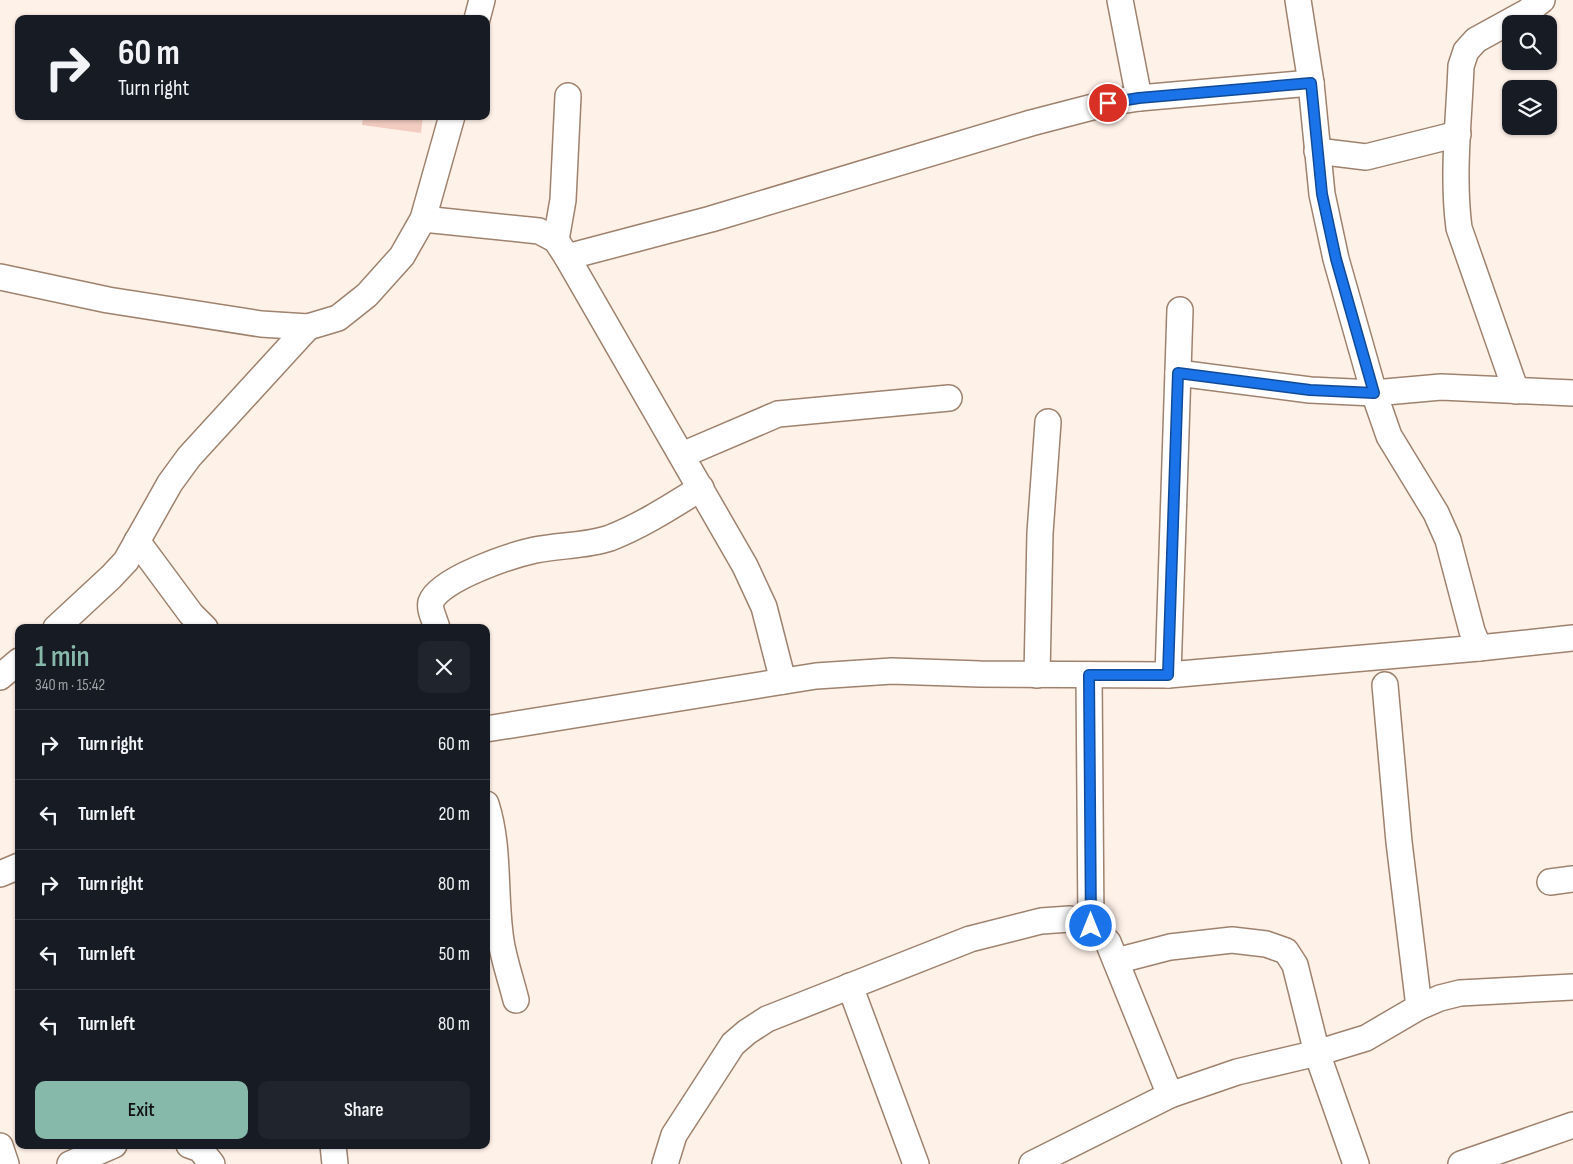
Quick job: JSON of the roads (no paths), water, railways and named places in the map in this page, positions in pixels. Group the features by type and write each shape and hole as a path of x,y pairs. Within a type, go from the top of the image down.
{"street":[{"path":"478,15 482,0"},
{"path":"1120,0 1139,98"},
{"path":"1298,0 1311,83 1322,194 1336,259 1374,393 1389,436 1436,513 1448,540 1472,631 1479,648"},
{"path":"1516,391 1459,228 1456,203 1461,66 1466,51 1476,40 1527,12 1542,0"},
{"path":"561,248 711,219 1031,123 1108,103 1139,98 1311,83"},
{"path":"561,248 568,96"},
{"path":"0,277 137,304 261,324 308,326 338,318 368,295 402,256 423,219 451,120"},
{"path":"1317,151 1366,157 1458,134"},
{"path":"423,219 540,231 561,248 745,566 764,608 783,681"},
{"path":"1168,675 1180,310"},
{"path":"60,624 126,561 170,483 189,457 308,326"},
{"path":"1178,373 1310,390 1374,393 1441,387 1573,393"},
{"path":"682,455 778,414 949,398"},
{"path":"1037,674 1040,533 1048,422"},
{"path":"436,624 431,611 431,602 438,592 457,579 509,557 537,550 608,538 638,526 701,488"},
{"path":"137,542 191,614 202,624"},
{"path":"490,728 816,676 892,671 980,674 1168,675 1573,638"},
{"path":"0,677 15,664"},
{"path":"1089,675 1091,926"},
{"path":"1385,685 1399,842 1420,1007"},
{"path":"490,821 501,941 516,1000"},
{"path":"0,874 15,868"},
{"path":"665,1164 674,1134 733,1044 767,1019 970,939 1041,921 1070,919 1091,926 1108,942 1170,1095"},
{"path":"1116,961 1170,947 1232,940 1266,944 1286,951 1295,965 1317,1053 1356,1164"},
{"path":"850,986 916,1164"},
{"path":"1032,1164 1170,1095 1237,1072 1317,1053 1366,1038 1420,1007 1440,998 1460,993 1573,987"},
{"path":"1461,1164 1573,1125"},
{"path":"0,1146 6,1164"},
{"path":"70,1164 105,1149"},
{"path":"200,1149 212,1164"},
{"path":"333,1149 335,1164"}]}
